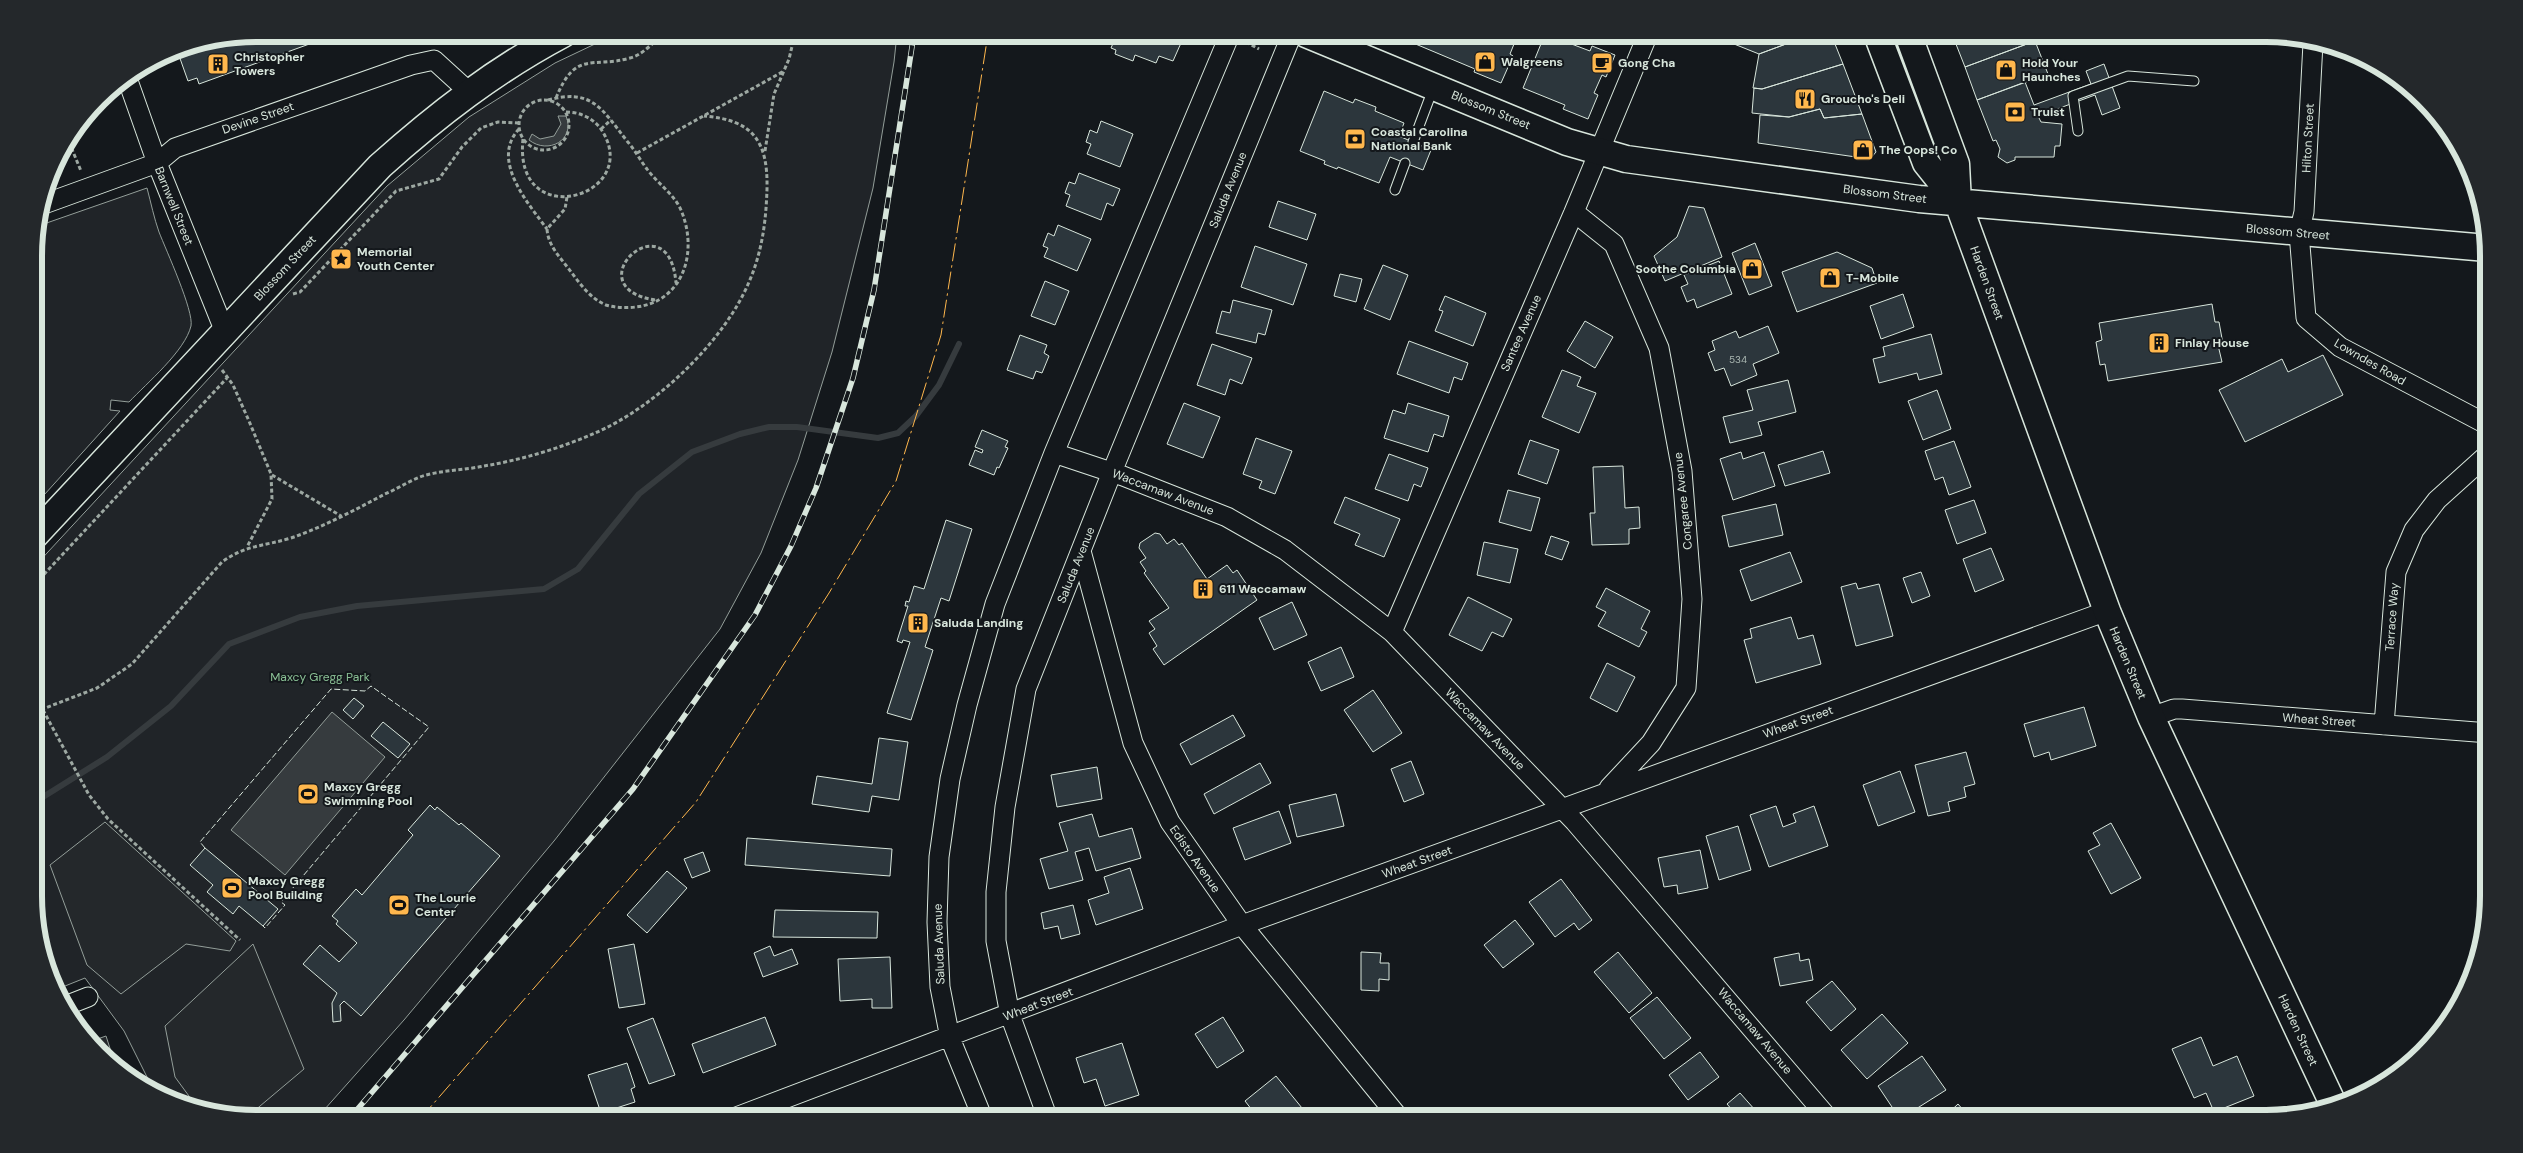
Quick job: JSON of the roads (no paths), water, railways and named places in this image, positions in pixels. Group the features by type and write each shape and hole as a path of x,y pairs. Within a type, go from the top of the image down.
{"main road":[{"name":"Blossom Street","path":"42,528 380,166 429,122 468,92 515,60 546,43"},
{"name":"Blossom Street","path":"1328,43 1567,142 1598,152 1663,164 1958,203 2480,247"},
{"name":"Harden Street","path":"1880,43 1926,163 1958,203"},
{"name":"Harden Street","path":"1911,43 1956,164 1958,203 2107,611 2151,717 2331,1100"}],"street":[{"name":"Saluda Avenue","path":"979,1110 950,1038 940,987 937,922 939,857 950,779 966,705 995,604 1054,453 1234,43"},
{"name":"Saluda Avenue","path":"1045,1110 1010,1015 996,941 996,892 1005,807 1026,689 1112,472 1288,43"},
{"name":"Santee Avenue","path":"1392,632 1574,212 1644,43"},
{"name":"Hilton Street","path":"2299,233 2304,212 2313,48"},
{"name":"Devine Street","path":"50,202 157,163 175,148 407,66 434,60 468,92"},
{"name":"Barnwell Street","path":"129,84 157,163 225,332"},
{"name":"Congaree Avenue","path":"1574,212 1614,244 1659,348 1682,472 1692,599 1686,688 1651,743 1606,791"},
{"name":"Lowndes Road","path":"2299,233 2306,318 2340,347 2480,421"},
{"name":"Waccamaw Avenue","path":"1054,453 1112,472 1227,517 1244,526 1285,550 1392,632 1575,822 1709,976 1821,1110"},
{"name":"Terrace Way","path":"2384,725 2396,572 2414,530 2437,500 2480,461"},
{"name":"Edisto Avenue","path":"1081,551 1133,743 1170,822 1242,925 1393,1110"},
{"name":"Wheat Street","path":"755,1110 950,1038 1242,925 1562,810 1606,791 2107,611"},
{"name":"Wheat Street","path":"2151,717 2174,709 2182,709 2480,732"},
{"path":"71,1004 88,997"}],"lane":[{"path":"2078,132 2073,96 2128,76 2194,81"},
{"path":"1413,142 1434,87"},
{"path":"1395,190 1405,163"}],"waterway":[{"path":"42,798 107,757 171,706 229,644 300,617 357,606 544,589 578,569 639,494 692,452 740,434 769,427 797,427 878,438 898,433 916,416 939,385 959,344"}],"railway":[{"path":"357,1110 633,789 755,615 791,546 816,488 853,378 874,290 913,43"}],"place":[{"name":"Walgreens","path":"1485,62"},
{"name":"Gong Cha","path":"1602,63"},
{"name":"Christopher Towers","path":"218,64"},
{"name":"Hold Your Haunches","path":"2006,70"},
{"name":"Groucho's Deli","path":"1805,99"},
{"name":"Truist","path":"2015,112"},
{"name":"Coastal Carolina National Bank","path":"1355,139"},
{"name":"The Oops! Co","path":"1863,150"},
{"name":"Memorial Youth Center","path":"341,259"},
{"name":"Soothe Columbia","path":"1752,269"},
{"name":"T-Mobile","path":"1830,278"},
{"name":"Finlay House","path":"2159,343"},
{"name":"611 Waccamaw","path":"1203,589"},
{"name":"Saluda Landing","path":"918,623"},
{"name":"Maxcy Gregg Swimming Pool","path":"308,794"},
{"name":"Maxcy Gregg Pool Building","path":"232,888"},
{"name":"The Lourie Center","path":"399,905"}],"park label":[{"name":"Maxcy Gregg Park","path":"320,677"}]}
